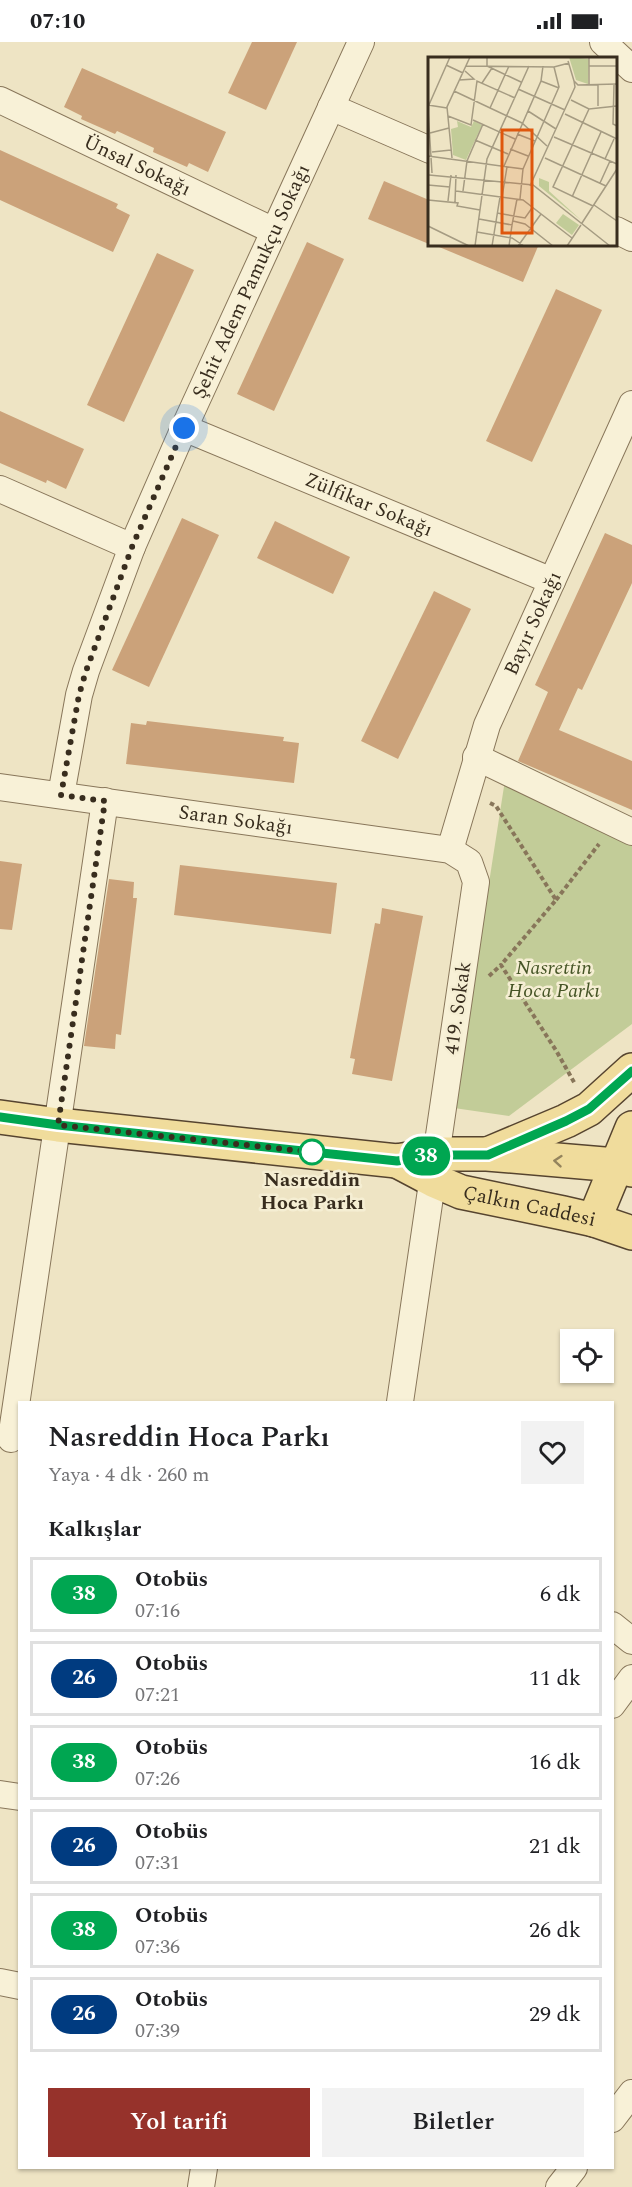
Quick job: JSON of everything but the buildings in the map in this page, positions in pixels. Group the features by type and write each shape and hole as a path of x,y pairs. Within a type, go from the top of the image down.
{"main road":[{"name":"Çalkın Caddesi","path":"0,1117 435,1167 488,1155 566,1121 589,1109 632,1071"},
{"path":"594,1220 624,1167 632,1128"},
{"name":"Çalkın Caddesi","path":"488,1155 624,1167"},
{"name":"Çalkın Caddesi","path":"435,1167 461,1192 594,1220 632,1233"}],"street":[{"name":"Şehit Adem Pamukçu Sokağı","path":"61,795 83,679 132,547 361,42"},
{"path":"603,42 632,69"},
{"name":"Ünsal Sokağı","path":"0,100 274,231"},
{"path":"331,107 428,150"},
{"path":"617,231 632,237"},
{"name":"Bayır Sokağı","path":"460,856 466,792 487,725 632,404"},
{"name":"Zülfikar Sokağı","path":"184,428 552,581"},
{"path":"0,489 132,547"},
{"path":"476,757 623,828"},
{"name":"Saran Sokağı","path":"0,787 460,856"},
{"path":"10,1439 105,801"},
{"name":"419. Sokak","path":"400,1401 476,882 460,856"},
{"path":"614,1627 632,1641"},
{"path":"614,1702 632,1678"},
{"path":"0,1794 18,1797"},
{"path":"0,1982 18,1986"},
{"path":"201,2187 204,2169"},
{"path":"559,2187 573,2169"}],"path":[{"path":"466,792 496,806 556,900"},
{"path":"488,977 623,828"},
{"path":"501,965 557,1052 589,1109"}],"green space":[{"name":"Nasrettin Hoca Parkı","path":"505,780 632,841 632,1024 509,1116 454,1108"}],"bus line":[{"name":"38","path":"0,1117 397,1161 437,1155 488,1155 589,1109 632,1071"}],"place":[{"name":"Nasreddin Hoca Parkı","path":"312,1152"}],"route":[{"path":"184,428 132,547 86,671 73,724 61,795 105,801 58,1125 312,1152"}]}
